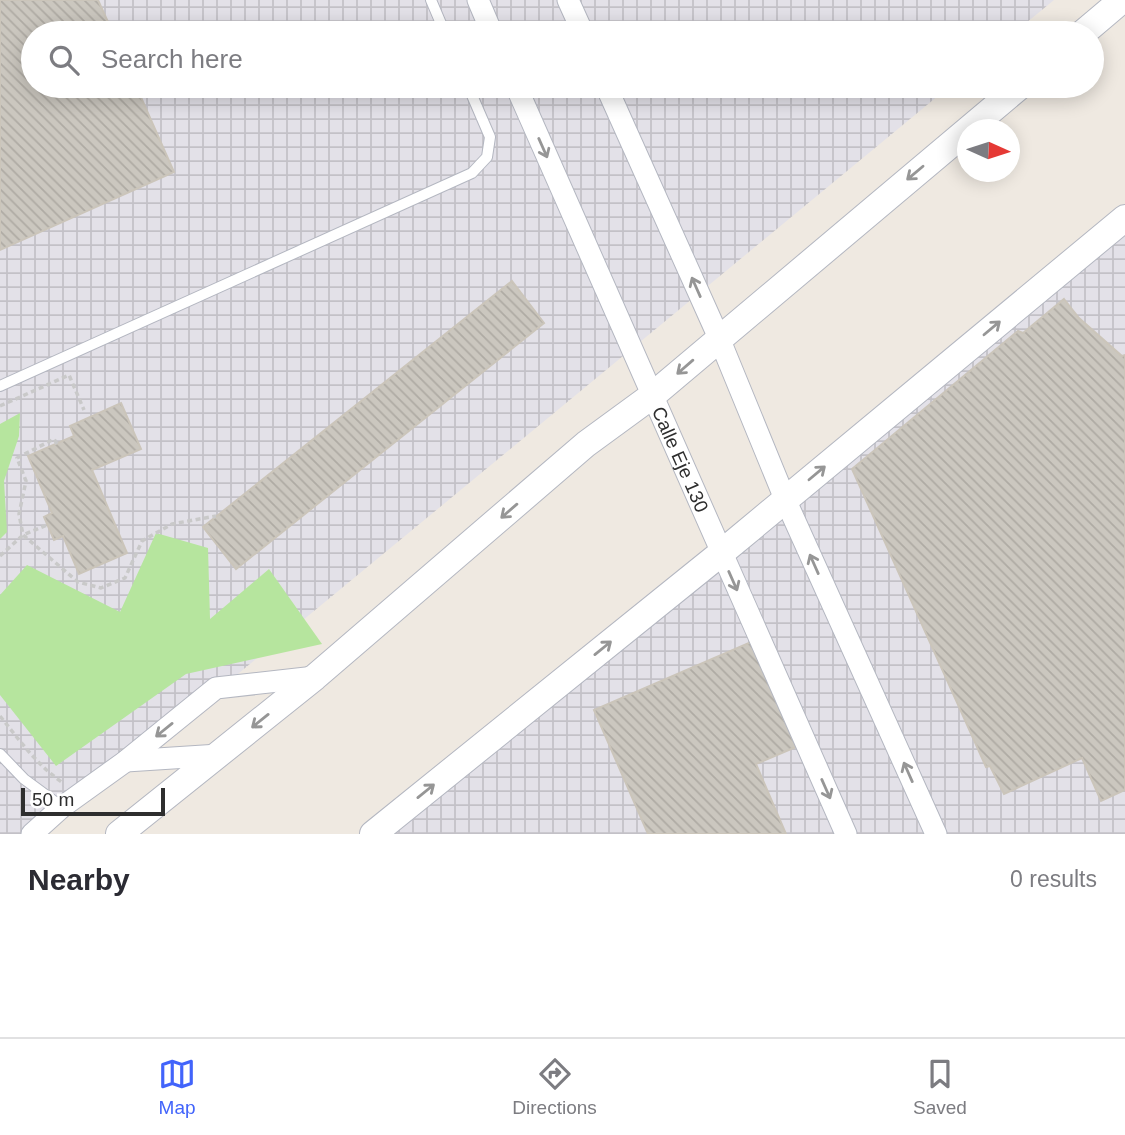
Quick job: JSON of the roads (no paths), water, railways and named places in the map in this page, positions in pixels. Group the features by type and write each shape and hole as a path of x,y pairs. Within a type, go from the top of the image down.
{"street":[{"path":"478,0 487,21"},
{"path":"568,0 578,21"},
{"path":"1097,21 1122,0"},
{"name":"Calle Eje 130","path":"521,98 720,554 846,834"},
{"path":"612,98 719,338 785,499 936,834"},
{"path":"119,834 315,677 586,444 653,395 1006,98"},
{"path":"373,834 720,554 1125,218"},
{"path":"32,834 61,807 126,761 216,688 315,677"},
{"path":"126,761 219,755"}],"lane":[{"path":"430,0 440,21"},
{"path":"0,386 472,173 487,157 490,137 473,98"},
{"path":"0,754 24,779 61,807"}]}
